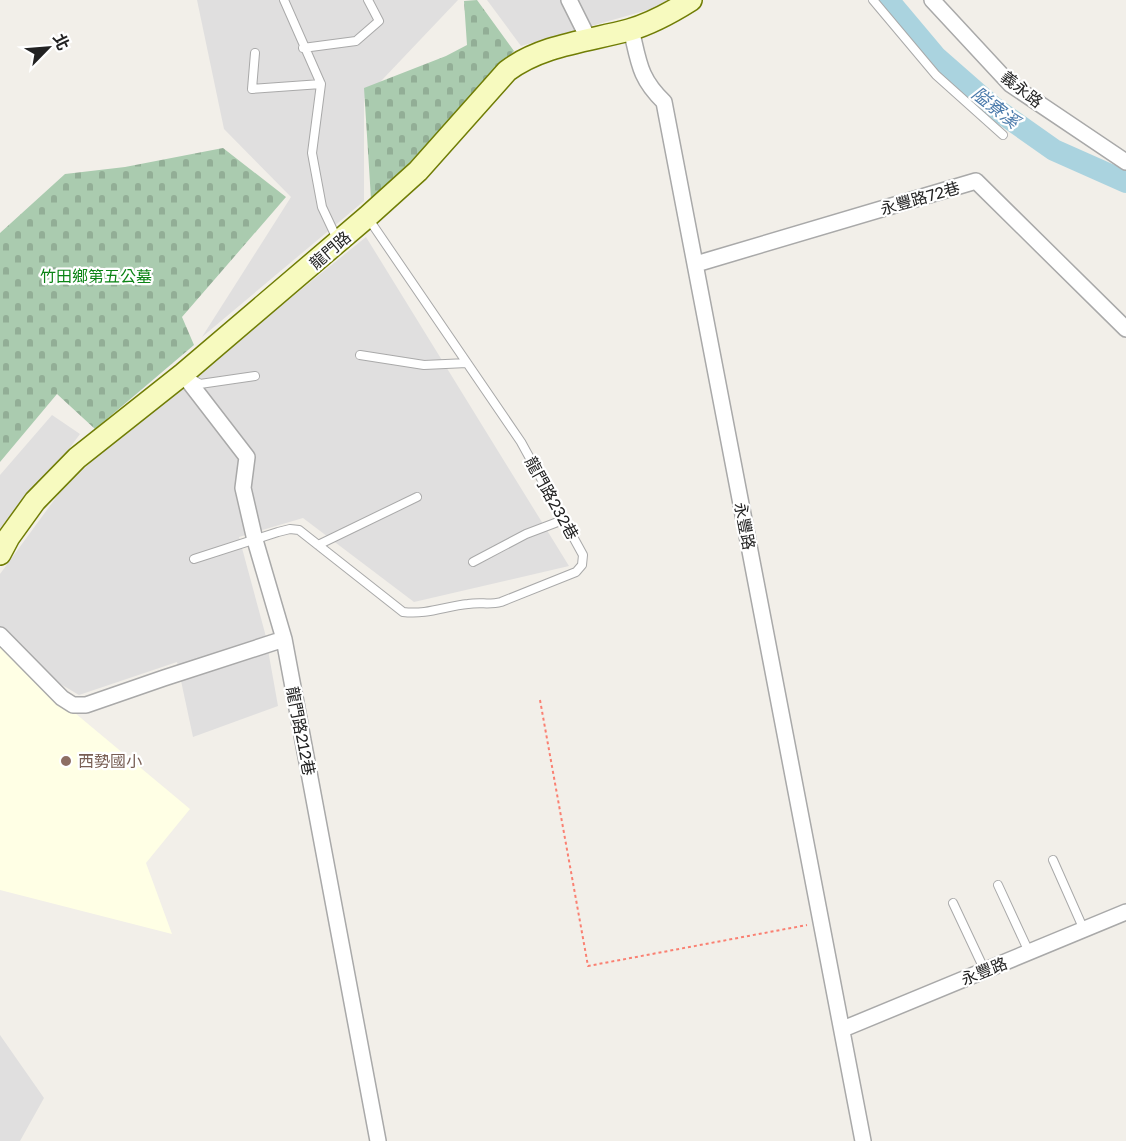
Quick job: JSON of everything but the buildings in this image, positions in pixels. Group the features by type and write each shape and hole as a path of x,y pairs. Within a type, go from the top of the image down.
{"street":[{"path":"569,0 589,40"},
{"name":"龍門路","path":"0,554 9,537 35,501 77,458 183,374 367,217 418,171 507,71 520,60 550,49 632,29 691,0"},
{"name":"義永路","path":"932,0 1010,84 1126,162"},
{"name":"永豐路","path":"632,29 641,73 651,89 664,102 863,1141"},
{"name":"永豐路72巷","path":"696,264 976,181 1126,330"},
{"name":"龍門路212巷","path":"183,374 247,457 243,488 255,540 284,639 378,1141"},
{"path":"0,635 62,698 73,705 86,705 284,639"},
{"name":"永豐路","path":"843,1029 1126,912"}],"lane":[{"path":"284,0 303,48 321,84 312,153 322,207 338,242"},
{"path":"303,48 356,41 379,21 368,0"},
{"path":"873,0 936,75 1003,135"},
{"path":"255,52 252,89 321,84"},
{"name":"龍門路232巷","path":"318,546 404,612 419,614 469,604 493,605 576,572 582,565 583,555 521,442 367,217"},
{"path":"360,355 424,365 467,363"},
{"path":"183,374 200,384 255,376"},
{"path":"194,559 290,529 299,530 318,546 417,497"},
{"path":"473,562 526,534 564,520"},
{"path":"1053,860 1084,930"},
{"path":"998,885 1029,952"},
{"path":"953,903 985,971"}],"path":[{"path":"540,700 588,966 822,923"}],"shaded area":[{"path":"197,0 458,0 364,99 364,201 202,337 291,197 224,129"},
{"path":"487,0 667,0 658,7 521,46"},
{"path":"366,237 569,566 414,602 303,518 239,537 265,633 278,706 193,737 177,662 79,695 47,676 0,632 0,574 60,492 126,428 162,402"},
{"path":"52,415 80,434 0,542 0,475"},
{"name":"西勢國小","path":"0,647 61,704 75,713 190,809 146,863 172,934 0,890"},
{"path":"0,1035 44,1098 20,1141 0,1141"}],"green space":[{"path":"477,0 514,51 398,175 371,199 364,88 446,56 467,45 464,1"},
{"name":"竹田鄉第五公墓","path":"223,148 286,197 182,317 194,345 95,429 57,394 0,462 0,233 65,174 125,167"}],"waterway":[{"name":"隘寮溪","path":"888,0 936,57 993,107 1054,150 1126,182"}],"place":[{"name":"西勢國小","path":"66,761"}]}
